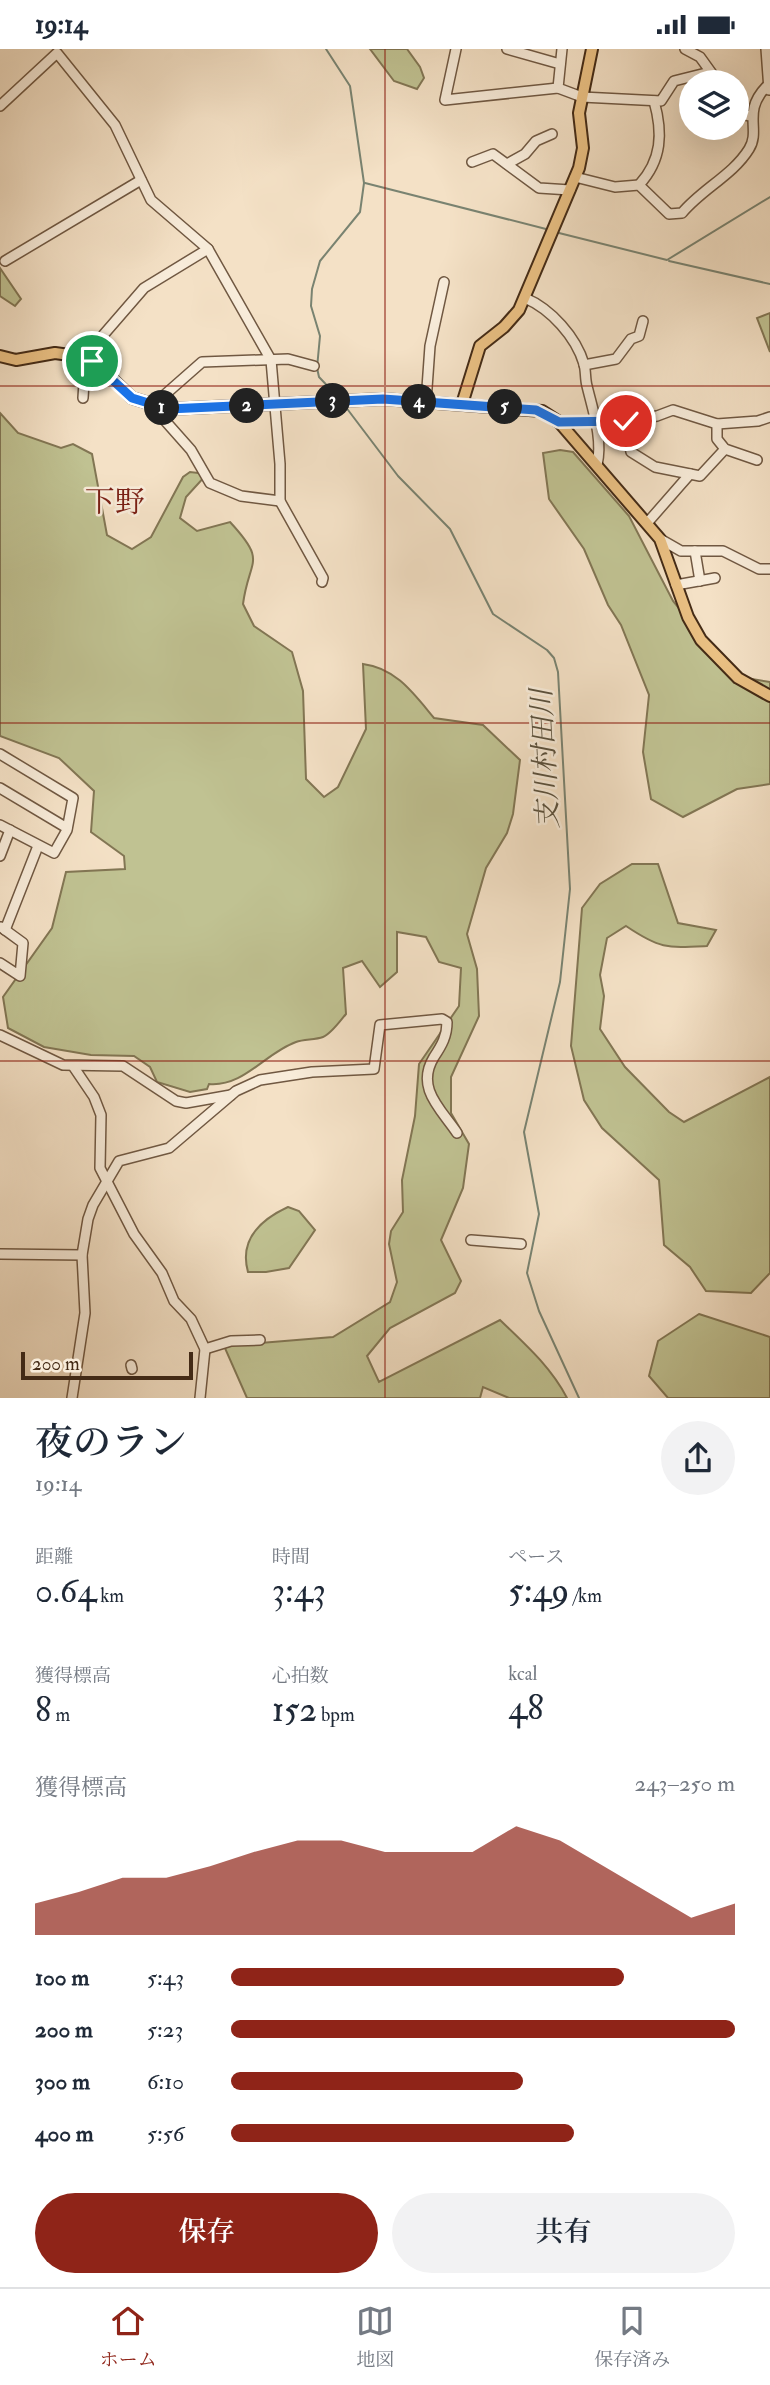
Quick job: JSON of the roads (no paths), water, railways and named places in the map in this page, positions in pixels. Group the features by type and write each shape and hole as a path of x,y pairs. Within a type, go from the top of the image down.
{"main road":[{"path":"462,404 480,346 505,327 525,298 575,177 583,148 578,121 592,49"},
{"path":"0,356 16,360 55,353 84,357 99,366 124,392 152,406 178,410 364,399 536,410 559,422 648,522 660,539 688,617 701,640 738,678 770,696"}],"street":[{"path":"456,49 445,100 558,88 582,97 661,101 674,81 679,80"},
{"path":"507,49 560,64"},
{"path":"558,88 562,49"},
{"path":"685,49 700,57 709,70"},
{"path":"639,185 669,214 682,213 692,199 718,182 748,150 752,143 751,116 757,100 768,89 766,49"},
{"path":"0,106 9,101 57,53 115,125 151,200 208,249 271,360 273,404 281,464 280,501 323,578 322,582"},
{"path":"575,177 615,187 639,185 651,172 659,149 659,121 654,101"},
{"path":"507,164 525,154 536,141 552,134"},
{"path":"471,162 493,154 539,188 570,190"},
{"path":"5,261 141,180"},
{"path":"83,398 84,382 79,363 84,357 144,288 208,249"},
{"path":"426,402 430,345 444,282"},
{"path":"525,298 559,320 584,365 596,421 600,454 597,465"},
{"path":"584,365 617,359 631,339 639,336 643,321"},
{"path":"280,501 241,496 210,483 191,450 152,406 202,362 271,360 297,361 314,366"},
{"path":"559,422 626,421 657,416 673,410 717,424 758,421 770,417"},
{"path":"626,421 632,452 655,467 700,476 725,449"},
{"path":"717,424 717,439 725,449 757,460"},
{"path":"648,522 665,506 690,474"},
{"path":"660,539 681,551 723,551 760,569 770,569"},
{"path":"695,551 700,581"},
{"path":"676,585 715,578"},
{"path":"0,754 73,798 67,828 54,853 0,825"},
{"path":"0,788 67,828"},
{"path":"0,856 10,830"},
{"path":"0,963 20,976 23,943 2,928 38,846"},
{"path":"72,1398 85,1313 82,1255 91,1212 119,1161 169,1147 231,1095 260,1080 313,1072 374,1069 380,1025 442,1019 447,1022 447,1032 426,1076 433,1100 457,1133"},
{"path":"0,1035 43,1056 73,1066 123,1066 176,1101 186,1104 231,1095"},
{"path":"73,1066 94,1097 101,1115 99,1153 107,1181 134,1234 162,1273 174,1301 191,1319 205,1349 200,1398"},
{"path":"471,1240 521,1244"},
{"path":"0,1254 82,1255"},
{"path":"205,1349 231,1341 260,1340"}],"waterway":[{"name":"支川村田川","path":"326,49 350,86 364,183 360,212 320,261 312,289 311,306 320,336 317,368 319,377 337,396"},
{"path":"365,183 546,229"},
{"path":"555,232 667,260 770,197"},
{"path":"669,261 770,284"},
{"name":"支川村田川","path":"345,406 398,476 450,529 493,614 547,650 554,658 558,672 570,889 560,982 524,1132 539,1214 527,1273 539,1311 579,1398"}],"district":[{"name":"下野","path":"115,502"}]}
